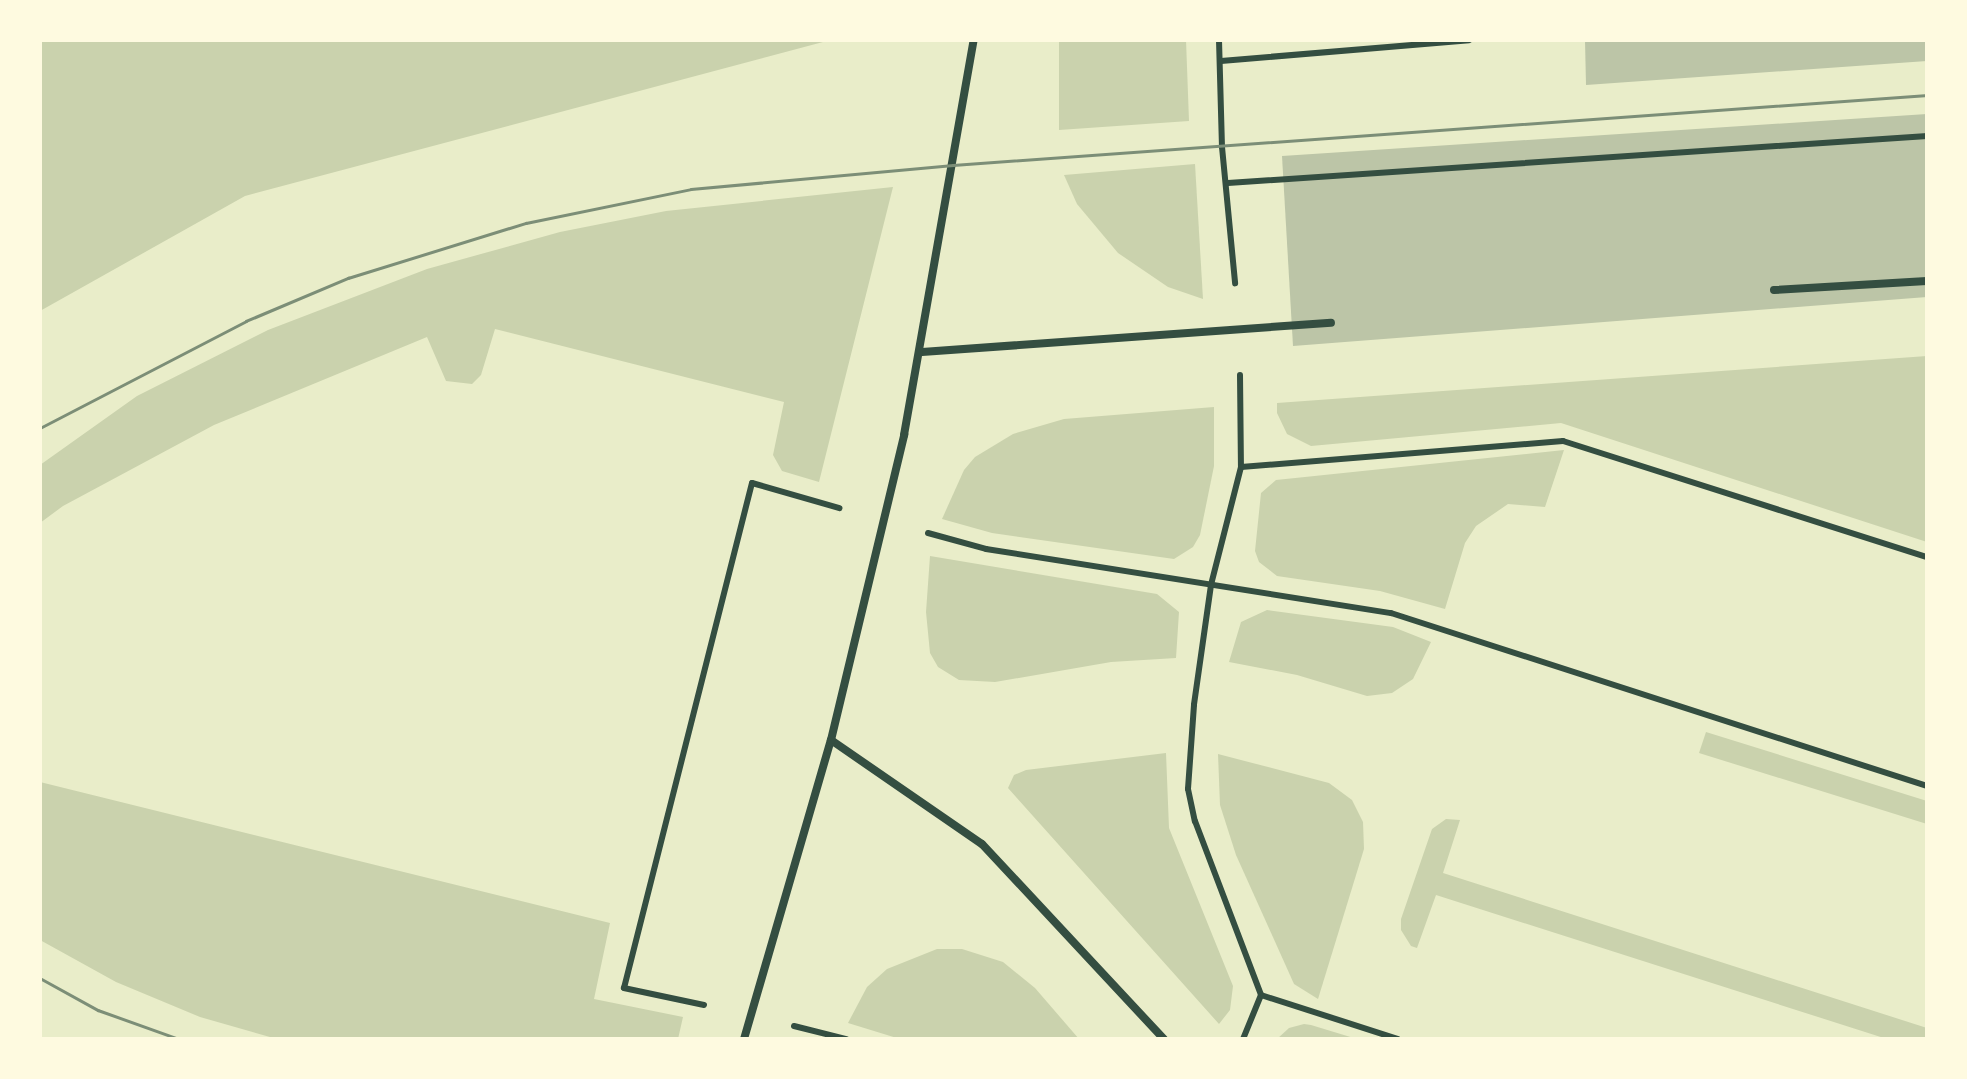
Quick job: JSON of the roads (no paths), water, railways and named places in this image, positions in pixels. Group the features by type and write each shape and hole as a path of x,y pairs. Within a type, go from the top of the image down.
{"lane":[{"path":"744,1039 830,740 922,352 974,40"},
{"path":"1774,290 1927,281"},
{"path":"922,352 1331,323"},
{"path":"830,740 982,844 1164,1039"}],"tram line":[{"path":"40,428 246,321 348,278 526,223 691,189 953,165 1927,95"},
{"path":"40,978 98,1010 179,1039"}]}
